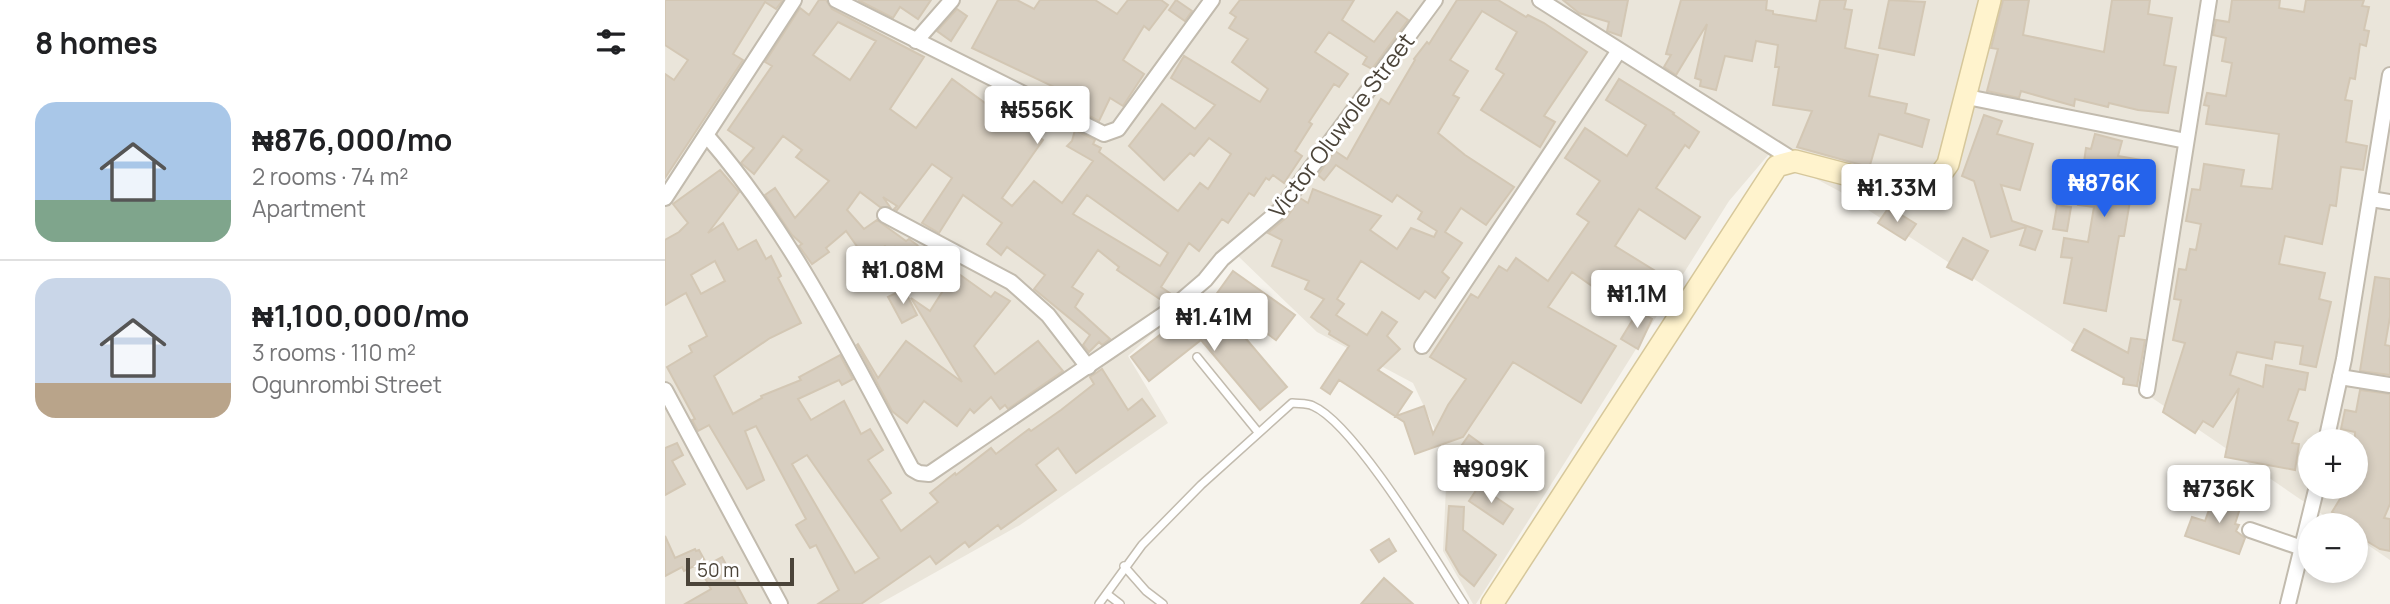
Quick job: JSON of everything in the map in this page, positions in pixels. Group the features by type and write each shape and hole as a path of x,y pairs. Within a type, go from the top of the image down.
{"street":[{"path":"665,198 794,0"},
{"path":"836,0 1104,134 1118,130 1205,2"},
{"path":"916,41 952,0"},
{"name":"Victor Oluwole Street","path":"707,136 763,206 817,293 912,469 929,474 1170,310 1205,280 1222,259 1279,211 1435,0"},
{"path":"1540,0 1618,52 1795,161 1910,191 1926,189 1948,164 1990,0"},
{"path":"2147,390 2209,0"},
{"path":"1422,346 1618,52"},
{"path":"2329,429 2371,199 2390,75"},
{"path":"1967,97 2186,141"},
{"path":"1492,604 1777,166 1795,161"},
{"path":"2371,199 2390,202"},
{"path":"885,215 1011,282 1048,315 1088,367"},
{"path":"2340,377 2390,384"},
{"path":"665,390 780,604"},
{"path":"2250,530 2298,547"},
{"path":"2288,604 2298,564"}],"lane":[{"path":"1197,358 1258,432"},
{"path":"1098,604 1124,566 1201,485 1292,403 1311,404 1325,412 1365,456 1464,604"},
{"path":"1124,566 1146,591 1163,604"},
{"path":"1107,594 1120,604"}],"shaded area":[{"path":"665,0 2390,0 2390,560 2368,545 2368,513 2320,513 2300,499 2368,499 2368,429 2298,429 2298,498 2063,337 1839,191 1769,154 1729,201 1476,604 1473,604 1443,551 1447,466 1443,447 1413,383 1317,332 1238,256 1128,356 1168,423 1020,525 879,604 665,604"}],"building":[{"path":"665,0 783,0 776,9 765,2 733,54 743,60 665,178 665,74 674,80 688,60 665,45"},
{"path":"819,0 826,0 832,9 924,57 890,109 916,128 952,79 992,108 1000,94 1020,106 1013,118 1043,140 1002,198 1012,206 1034,181 1062,203 1093,161 1067,146 1072,141 1075,130 1095,140 1093,144 1101,148 1099,152 1178,211 1200,183 1208,189 1231,154 1209,138 1194,156 1190,153 1164,180 1129,146 1162,104 1195,129 1215,105 1171,78 1184,56 1260,102 1268,89 1232,62 1248,39 1229,28 1236,17 1230,13 1240,0 1354,0 1342,20 1374,42 1397,12 1408,20 1372,69 1363,64 1367,57 1329,32 1315,52 1348,74 1339,87 1334,84 1309,122 1312,124 1295,151 1302,156 1284,183 1273,175 1269,180 1266,178 1254,196 1249,193 1228,223 1222,219 1199,251 1189,243 1161,287 1171,294 1164,302 1117,270 1119,267 1098,250 1072,287 1083,294 1075,307 1110,339 1102,345 1099,342 1089,352 1083,345 1090,335 1034,289 1045,275 1007,247 1001,255 987,244 1002,223 963,195 939,233 922,223 952,178 932,164 897,210 894,209 897,206 883,197 890,207 880,207 860,192 847,210 864,229 877,220 906,241 909,239 929,261 913,272 895,247 891,252 885,246 866,259 846,231 826,248 829,252 812,264 799,246 802,244 792,235 765,195 775,188 795,218 829,181 796,157 802,150 783,136 754,174 741,163 754,148 728,130 772,66 765,62 800,8 809,15","holes":["838,22 876,41 850,80 813,55","1087,195 1168,253 1160,266 1073,214"]},
{"path":"858,0 931,0 918,19 900,7 893,18"},
{"path":"998,0 1017,0 1034,9 1040,0 1095,0 1117,14 1128,0 1161,0 1168,5 1149,30 1144,26 1123,60 1144,74 1123,106 1110,98 1099,121 1079,111 1082,103 1067,93 972,48"},
{"path":"1176,0 1192,11 1185,21 1169,10"},
{"path":"1457,0 1498,0 1526,17 1528,15 1544,23 1587,52 1544,116 1555,122 1540,147 1481,110 1504,74 1496,69 1517,32 1482,11 1450,60 1468,71 1453,95 1459,98 1438,133 1465,155 1514,187 1486,225 1461,208 1445,232 1462,243 1442,272 1449,278 1435,298 1425,291 1419,299 1361,261 1337,299 1344,304 1336,315 1367,335 1382,312 1397,322 1387,336 1400,349 1378,370 1412,392 1396,416 1424,406 1433,434 1466,379 1430,357 1471,294 1478,298 1499,266 1507,271 1516,258 1548,281 1589,222 1577,214 1600,181 1565,158 1585,128 1627,156 1646,125 1606,100 1619,79 1699,132 1689,148 1685,145 1656,188 1700,217 1685,239 1639,209 1615,246 1670,280 1663,291 1652,284 1637,310 1601,289 1599,291 1572,272 1548,307 1616,346 1581,403 1513,362 1463,437 1415,454 1404,422 1339,380 1330,394 1321,388 1349,346 1329,334 1330,331 1311,317 1324,299 1305,289 1309,281 1272,266 1282,240 1268,233 1287,217 1300,198 1308,203 1313,189 1381,216 1370,230 1397,249 1411,228 1434,237 1437,231 1418,219 1422,212 1397,195 1392,202 1336,165 1324,180 1318,175 1335,151 1347,159 1381,99 1389,104 1414,59 1427,42 1429,44"},
{"path":"1563,0 1628,0 1621,36 1607,31 1609,22 1579,13"},
{"path":"1681,0 1767,0 1766,10 1773,11 1773,14 1816,21 1820,0 1846,0 1844,9 1852,10 1845,48 1878,55 1869,96 1907,104 1905,113 1929,120 1922,147 1879,134 1870,165 1876,169 1797,147 1812,111 1773,105 1779,67 1775,67 1778,45 1756,41 1752,61 1725,56 1716,90 1700,86 1701,80 1695,78 1707,24 1676,75 1664,67 1671,55 1666,54"},
{"path":"1889,0 1925,2 1914,55 1879,48"},
{"path":"2003,0 2029,0 2023,35 2104,52 2112,0 2150,0 2148,14 2172,18 2164,65 2176,67 2168,113 2109,103 2108,107 2075,99 2074,106 2021,91 2019,98 1987,91 1998,49 1991,48"},
{"path":"2232,0 2280,0 2279,8 2304,12 2306,0 2364,0 2362,6 2369,7 2364,30 2369,31 2366,46 2360,44 2355,79 2350,78 2345,100 2352,101 2346,142 2367,146 2363,170 2341,167 2336,206 2330,205 2322,244 2285,236 2279,264 2325,273 2319,299 2331,302 2316,367 2300,364 2303,346 2275,342 2272,359 2237,352 2230,375 2263,387 2266,365 2308,373 2305,390 2299,389 2288,420 2298,423 2292,443 2298,444 2295,470 2225,457 2239,388 2213,427 2203,421 2195,433 2163,412 2185,343 2173,340 2181,300 2174,299 2179,269 2186,270 2190,249 2196,250 2201,224 2186,221 2192,189 2200,190 2204,164 2244,170 2241,186 2272,189 2279,134 2206,124 2209,106 2204,105 2207,93 2226,96 2232,63 2222,61 2226,38 2213,35 2216,20 2229,22"},
{"path":"957,9 967,16 951,41 937,31"},
{"path":"1984,115 2002,121 1997,134 2033,144 2020,190 2001,185 2012,221 2042,231 2035,250 2020,245 2026,227 1991,237 1974,181 1962,176"},
{"path":"2095,134 2122,141 2118,156 2148,161 2147,169 2155,170 2149,204 2130,201 2124,236 2119,236 2106,311 2064,303 2072,258 2061,257 2064,238 2088,242 2094,207 2078,205 2086,148 2091,149"},
{"path":"720,170 739,192 708,233 723,223 738,250 756,240 766,259 771,256 781,276 778,278 801,323 770,338 714,376 733,414 762,398 761,396 801,380 799,377 840,355 853,379 842,385 839,380 798,399 811,420 844,401 861,434 870,429 883,450 868,460 891,493 881,500 901,531 938,502 930,493 991,448 996,454 1029,429 1031,431 1061,410 1094,384 1090,377 1102,369 1128,410 1142,399 1155,416 1076,473 1058,448 1036,465 1056,490 1001,529 998,525 969,547 965,542 936,564 930,556 861,604 818,604 839,590 816,545 810,548 796,525 806,519 756,426 745,431 764,480 747,489 709,425 698,431 692,420 695,419 667,367 692,352 689,346 707,336 686,293 665,305 665,240 688,223 673,204","holes":["715,261 725,281 701,294 691,275","807,455 879,558 855,573 792,464"]},
{"path":"2057,205 2071,207 2067,231 2053,229"},
{"path":"1887,210 1916,224 1905,240 1878,223"},
{"path":"1963,238 1988,251 1972,280 1947,267"},
{"path":"945,264 991,297 995,292 1010,301 974,346 995,374 1038,341 1063,371 1008,409 1005,405 1000,409 991,397 974,413 970,409 957,426 924,401 907,423 892,411 857,345 878,378 906,341 962,382 911,298 930,311 944,289 935,283 935,278"},
{"path":"1233,271 1295,315 1276,340 1215,296"},
{"path":"2375,277 2390,279 2390,317 2385,345 2390,346 2390,375 2360,371"},
{"path":"904,289 917,315 902,323 888,297"},
{"path":"1213,300 1287,387 1260,410 1201,340 1149,381 1131,357 1181,319 1185,324"},
{"path":"1638,311 1652,319 1638,349 1621,339"},
{"path":"2084,329 2128,353 2131,338 2145,340 2137,386 2123,384 2124,378 2072,350"},
{"path":"2360,390 2390,394 2390,504 2384,518 2390,519 2390,551 2368,542 2368,513 2332,512 2340,499 2368,499 2368,429 2341,429 2345,410 2356,412"},
{"path":"1469,435 1484,446 1465,472 1450,462"},
{"path":"677,443 683,455 672,461 685,484 665,495 665,448"},
{"path":"1479,486 1513,509 1503,524 1469,501"},
{"path":"2215,493 2242,502 2235,524 2239,525 2236,531 2245,538 2239,554 2185,536 2192,517 2205,521"},
{"path":"1449,506 1464,507 1463,530 1496,555 1474,586 1460,574 1446,550"},
{"path":"665,536 675,558 695,549 699,550 705,561 684,571 682,567 665,576"},
{"path":"1389,539 1396,551 1379,562 1371,550"},
{"path":"722,557 747,604 685,604 711,589 700,569"},
{"path":"1384,578 1413,604 1361,604"}]}
